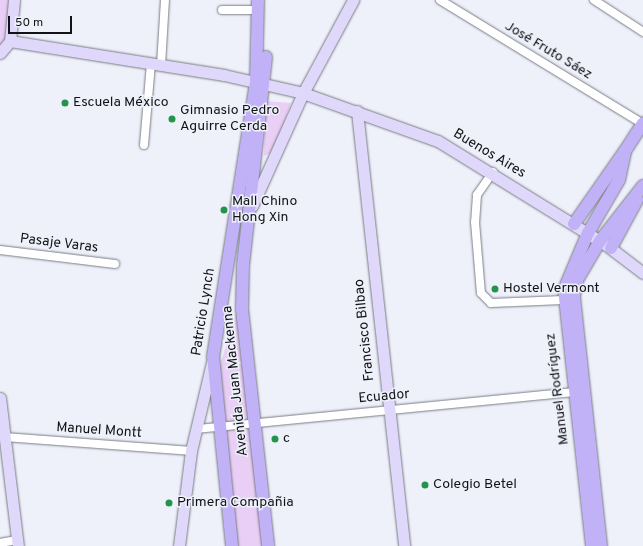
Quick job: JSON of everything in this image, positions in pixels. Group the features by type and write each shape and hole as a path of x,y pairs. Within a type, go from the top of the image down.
{"main road":[{"path":"261,3 262,82"},
{"name":"Avenida Juan Mackenna","path":"262,82 249,213 242,309 268,546"},
{"name":"Patricio Lynch","path":"213,357 262,82"},
{"path":"574,224 643,124"},
{"name":"Manuel Rodríguez","path":"592,546 563,300 566,279 588,233 619,180 625,151"},
{"name":"Manuel Rodríguez","path":"602,546 573,303 577,280 606,244 643,188"},
{"name":"Avenida Juan Mackenna","path":"213,357 232,546"}],"street":[{"path":"0,53 10,41 14,0"},
{"path":"144,145 165,0"},
{"name":"Avenida Juan Mackenna","path":"249,213 302,93 353,0"},
{"name":"José Fruto Sáez","path":"440,0 643,124"},
{"path":"594,0 643,32"},
{"path":"222,10 261,3"},
{"name":"Buenos Aires","path":"10,41 262,82 302,93 356,111 438,141 493,172 606,244 643,273"},
{"name":"Francisco Bilbao","path":"356,111 404,546"},
{"path":"493,172 477,195 475,222 481,293 491,303 563,300"},
{"name":"Pasaje Varas","path":"0,250 115,264"},
{"name":"Patricio Lynch","path":"179,546 191,451 213,357"},
{"name":"Ecuador","path":"197,429 255,422 573,392"},
{"path":"0,398 18,543 0,543"},
{"name":"Manuel Montt","path":"5,436 191,451"}],"shaded area":[{"path":"0,0 12,0 7,39 0,48"},
{"path":"265,101 291,103 273,152 264,156"},
{"path":"238,307 265,546 235,546 217,375"}],"place":[{"name":"Escuela México","path":"65,103"},
{"name":"Gimnasio Pedro Aguirre Cerda","path":"172,119"},
{"name":"Mall Chino Hong Xin","path":"224,210"},
{"name":"Hostel Vermont","path":"495,289"},
{"name":"c","path":"275,439"},
{"name":"Colegio Betel","path":"425,485"},
{"name":"Primera Compañia","path":"169,503"}]}
